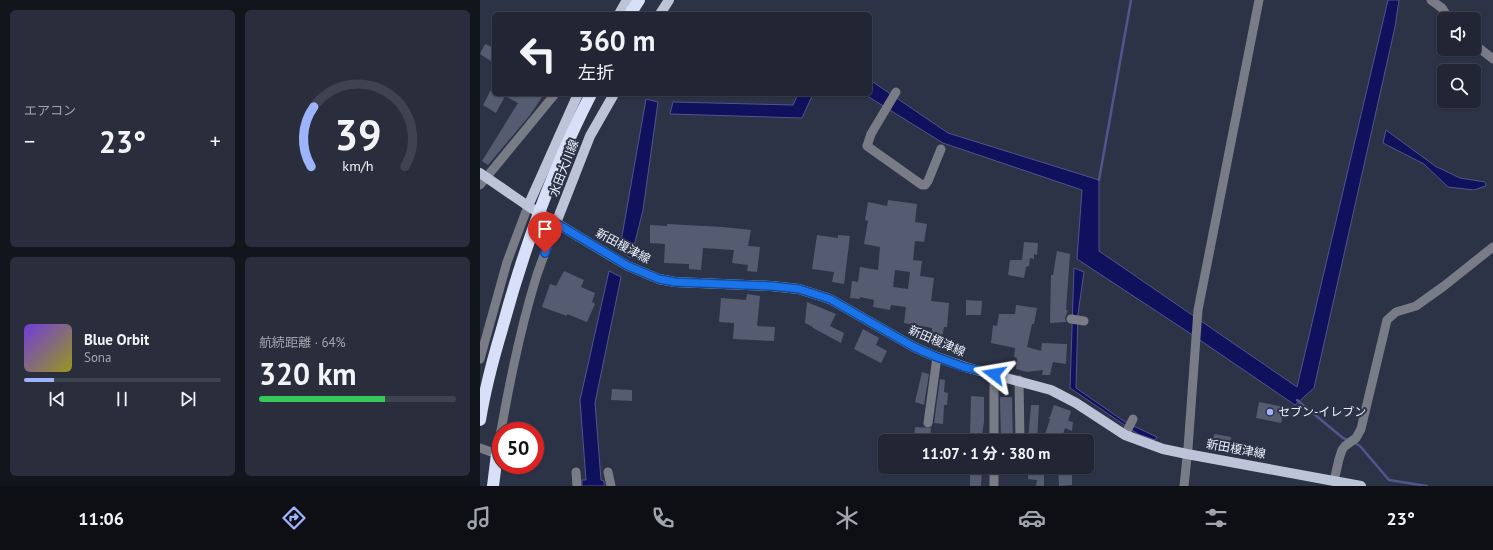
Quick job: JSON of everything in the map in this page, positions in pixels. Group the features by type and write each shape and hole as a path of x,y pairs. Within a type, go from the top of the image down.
{"highway":[{"path":"631,12 639,0"},
{"path":"637,12 645,0"},
{"path":"480,398 488,358 518,254 549,173 584,96"},
{"path":"480,420 493,360 523,256 565,149 590,96"},
{"path":"493,486 494,474"}],"main road":[{"path":"620,12 627,0"},
{"path":"661,12 669,0"},
{"name":"水田大川線","path":"528,206 577,96"},
{"name":"水田大川線","path":"556,223 590,136 613,96"},
{"path":"482,179 556,223"},
{"name":"新田榎津線","path":"556,223 628,266 659,279 675,282 771,286 799,289 830,299 914,347 964,367 1019,380 1051,390 1076,403 1125,435 1163,449 1319,482 1334,481 1361,486"}],"street":[{"path":"1184,486 1198,317 1259,0"},
{"path":"1431,0 1442,8 1445,12"},
{"path":"1481,50 1493,59"},
{"path":"895,94 871,134 867,146 922,185 925,185 942,149"},
{"path":"482,179 553,96"},
{"path":"480,359 507,262 528,206"},
{"path":"503,422 511,373 521,332 537,276 556,223"},
{"path":"1334,481 1339,459 1345,446 1356,438 1361,429 1387,320 1396,312 1416,306 1493,248"},
{"path":"1071,320 1084,321"},
{"path":"928,423 937,357"},
{"path":"994,374 994,434"},
{"path":"1019,380 1020,434"},
{"path":"1125,435 1133,419"},
{"path":"480,448 492,452"},
{"path":"480,453 492,454"},
{"path":"576,472 577,486"},
{"path":"608,472 611,486"},
{"path":"994,474 994,486"}],"shaded area":[{"path":"1388,0 1399,0 1395,27 1314,388 1295,405 1077,259 1082,190 943,143 867,96 872,96 872,81 948,133 1099,180 1099,251 1297,387"},
{"path":"797,96 812,96 802,118 670,114 673,102 793,105"},
{"path":"646,99 658,102 643,210 631,258 616,249 622,236"},
{"path":"1386,130 1435,166 1460,178 1485,182 1486,186 1474,190 1448,187 1424,164 1383,143"},
{"path":"1074,268 1084,272 1078,314 1076,388 1125,422 1157,437 1155,440 1138,434 1070,388"},
{"path":"609,271 621,277 595,403 601,480 604,481 604,486 582,486 582,480 586,480 580,400"}],"building":[{"path":"485,44 492,47 492,62 480,54"},
{"path":"492,88 492,96 505,96 496,113 483,105"},
{"path":"505,96 543,96 530,115 488,165 482,161 518,103"},
{"path":"888,200 917,204 915,222 927,224 924,242 915,241 913,260 922,261 920,276 934,278 931,301 949,303 947,327 944,327 942,339 931,337 932,328 904,323 906,307 891,305 890,310 873,307 874,300 860,297 860,299 850,298 852,281 858,282 860,267 878,270 880,247 864,244 868,221 865,220 868,202 887,206","holes":["895,270 910,272 908,289 893,287"]},
{"path":"667,224 751,230 748,246 760,247 757,272 747,271 748,265 732,263 734,250 703,248 701,270 689,269 689,264 664,263 665,244 650,243 650,225 667,226"},
{"path":"817,235 838,238 838,235 850,236 844,284 832,282 834,272 812,269"},
{"path":"1024,242 1038,243 1037,255 1034,254 1034,259 1030,258 1029,266 1026,267 1024,278 1008,275 1010,260 1022,260"},
{"path":"1057,251 1070,254 1066,310 1068,310 1065,318 1066,322 1050,323 1051,275 1053,275"},
{"path":"564,271 584,280 581,287 595,293 592,302 595,304 587,322 567,314 567,316 542,307 550,284 556,286"},
{"path":"747,294 760,296 757,326 775,327 774,341 733,339 734,323 719,322 721,298 746,300"},
{"path":"966,300 982,301 981,315 966,315"},
{"path":"807,302 836,314 830,326 844,333 841,343 805,323"},
{"path":"1016,305 1037,308 1027,347 1041,351 1042,343 1067,344 1066,364 1053,362 1050,375 1042,375 1043,370 1027,372 1016,369 1017,358 1014,357 1015,348 991,343 993,325 997,326 999,314 1015,314"},
{"path":"863,329 879,338 876,345 887,351 881,363 854,349"},
{"path":"922,372 929,374 924,405 915,402"},
{"path":"940,379 945,380 944,392 948,393 947,405 944,405 943,424 934,423"},
{"path":"612,389 632,390 632,401 611,400"},
{"path":"971,396 984,397 984,422 982,434 970,434"},
{"path":"1000,397 1012,397 1013,434 1001,434"},
{"name":"セブン-イレブン","path":"1259,402 1284,407 1281,423 1256,418"},
{"path":"1031,405 1039,405 1037,434 1029,434"},
{"path":"1054,405 1071,411 1068,421 1073,422 1072,431 1065,428 1063,434 1045,434 1050,419 1048,418 1050,417"},
{"path":"915,427 931,428 931,434 914,434"},
{"path":"1214,434 1231,437 1229,448 1212,445"},
{"path":"970,474 982,474 981,486 970,486"},
{"path":"1028,474 1044,474 1044,486 1036,486 1037,480 1028,479"},
{"path":"1058,474 1072,474 1072,485 1059,486"}],"waterway":[{"path":"1099,180 1131,0"},
{"path":"1297,400 1343,438 1348,440"},
{"path":"1353,442 1360,446 1389,480 1427,486"}],"place":[{"name":"セブン-イレブン","path":"1270,412"}],"route":[{"path":"545,253 556,223 628,266 659,279 675,282 771,286 799,289 830,299 857,313 886,332 934,356 964,367 994,374"}]}
